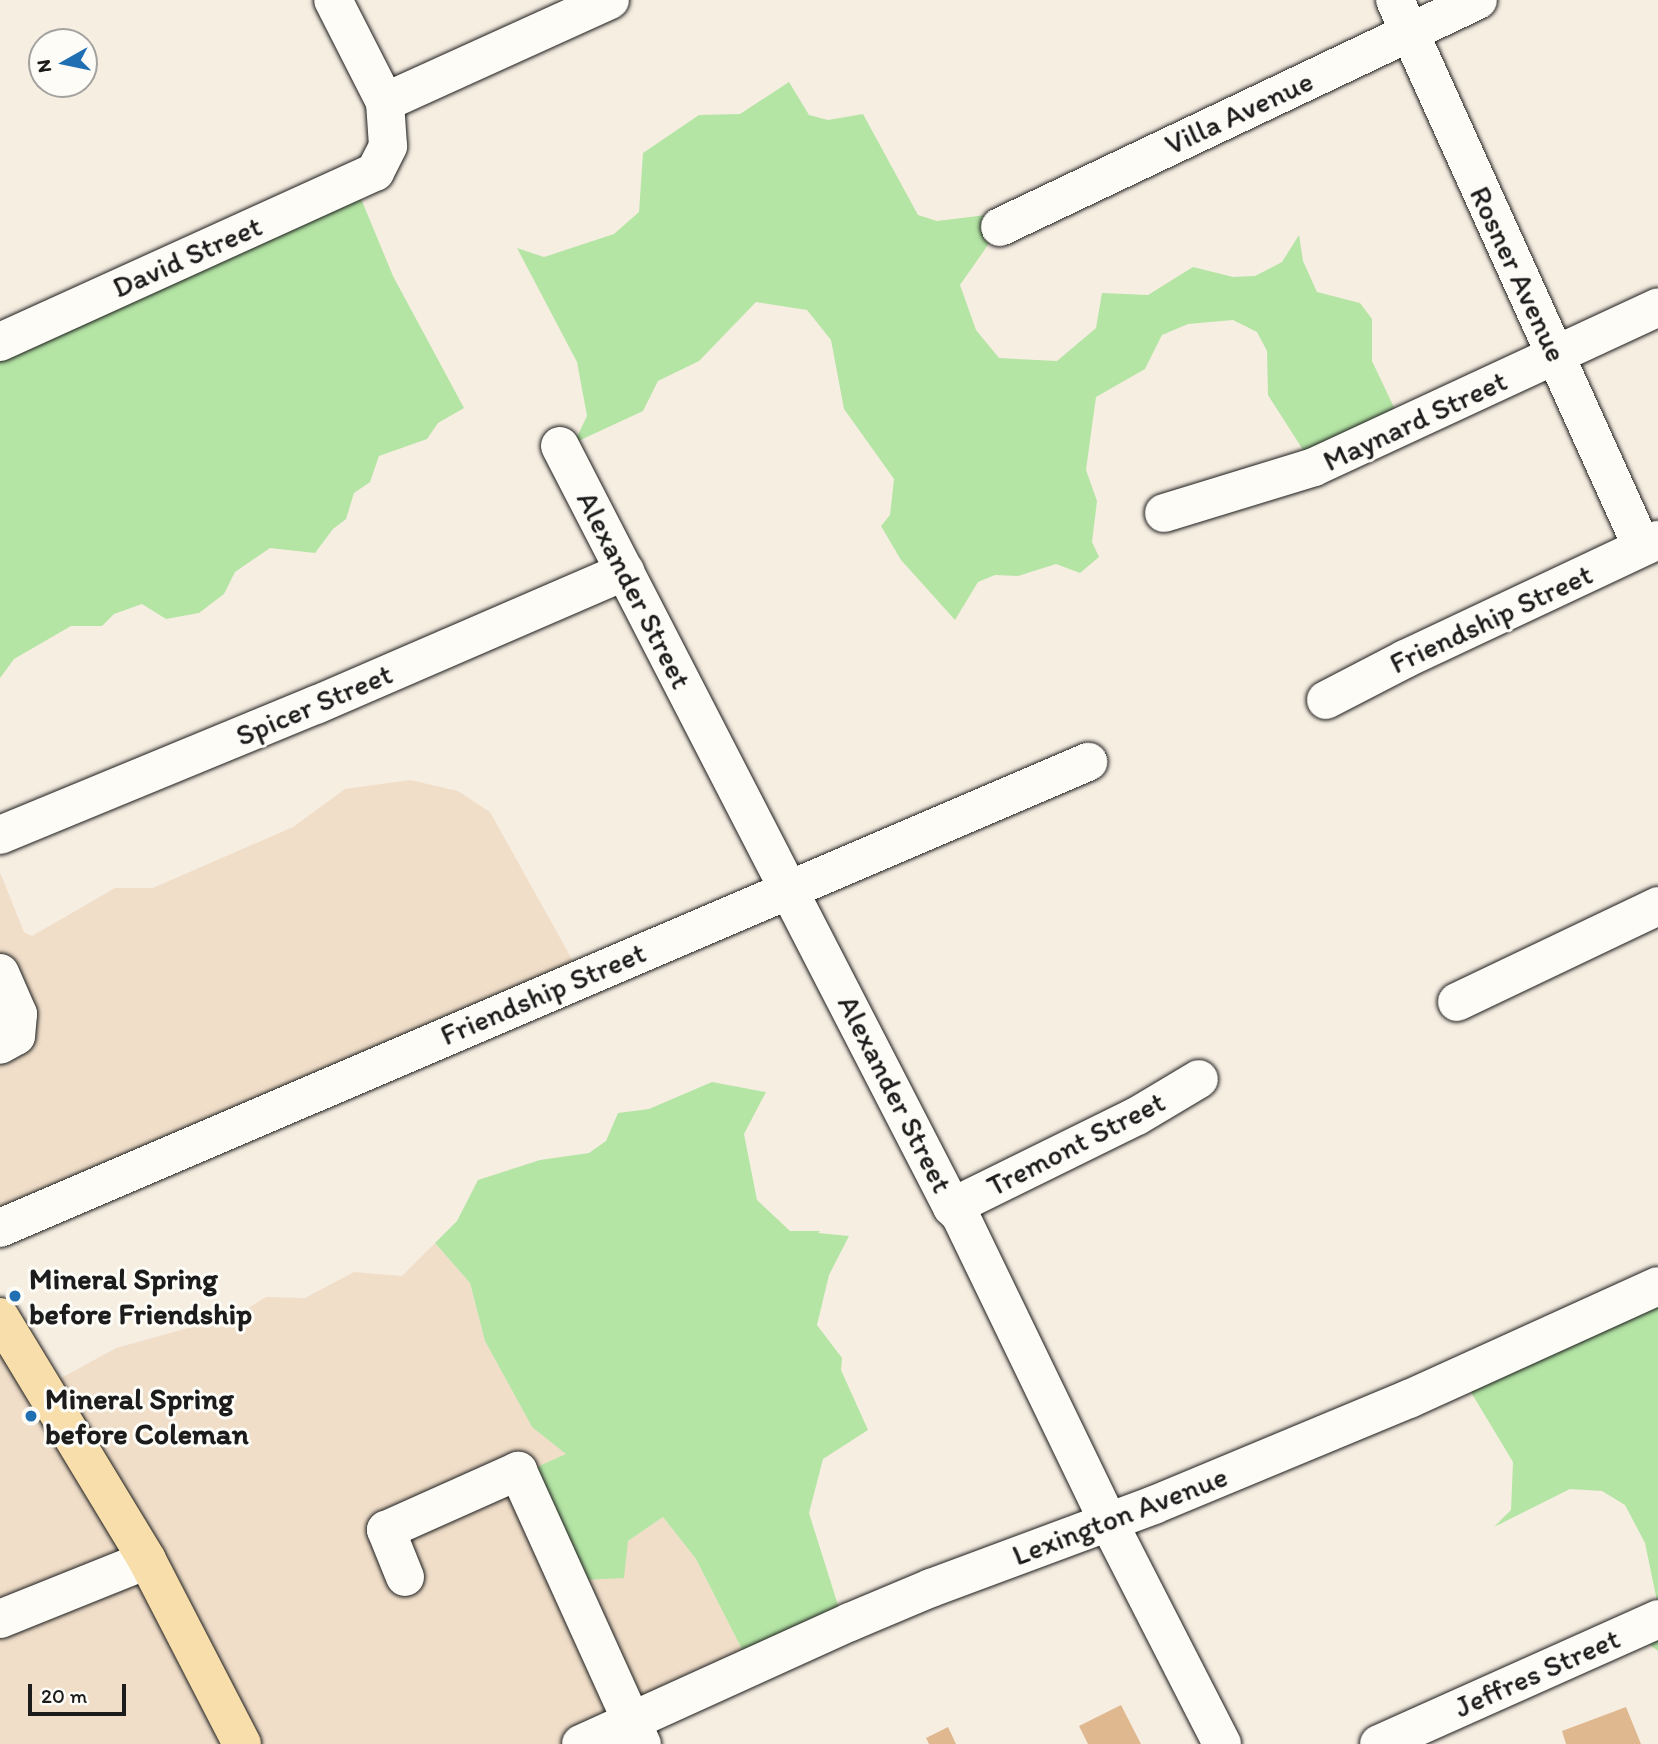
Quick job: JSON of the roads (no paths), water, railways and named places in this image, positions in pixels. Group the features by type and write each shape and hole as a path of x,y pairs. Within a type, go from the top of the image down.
{"main road":[{"path":"0,1317 147,1560 242,1744"}],"street":[{"path":"333,0 385,102 610,0"},
{"name":"Villa Avenue","path":"1000,227 1402,16 1478,0"},
{"name":"Rosner Avenue","path":"1402,16 1485,204 1650,544"},
{"name":"David Street","path":"0,342 375,172 388,146 385,102"},
{"name":"Maynard Street","path":"1164,513 1314,467 1658,307"},
{"name":"Alexander Street","path":"560,446 953,1207 960,1214 1109,1523 1222,1744"},
{"name":"Friendship Street","path":"1325,700 1650,544"},
{"name":"Spicer Street","path":"0,835 328,700 625,571"},
{"name":"Friendship Street","path":"0,1228 1088,762"},
{"path":"1457,1002 1658,906"},
{"path":"0,973 18,1014 16,1036 0,1045"},
{"name":"Tremont Street","path":"953,1207 1138,1116 1199,1079"},
{"name":"Lexington Avenue","path":"581,1744 637,1734 726,1677 930,1588 1109,1523 1409,1399 1658,1286"},
{"path":"405,1577 386,1530 518,1471 637,1734"},
{"path":"0,1619 147,1560"},
{"name":"Jeffres Street","path":"1378,1744 1658,1619"}],"place":[{"name":"Mineral Spring before Friendship","path":"15,1296"},
{"name":"Mineral Spring before Coleman","path":"31,1416"}]}
